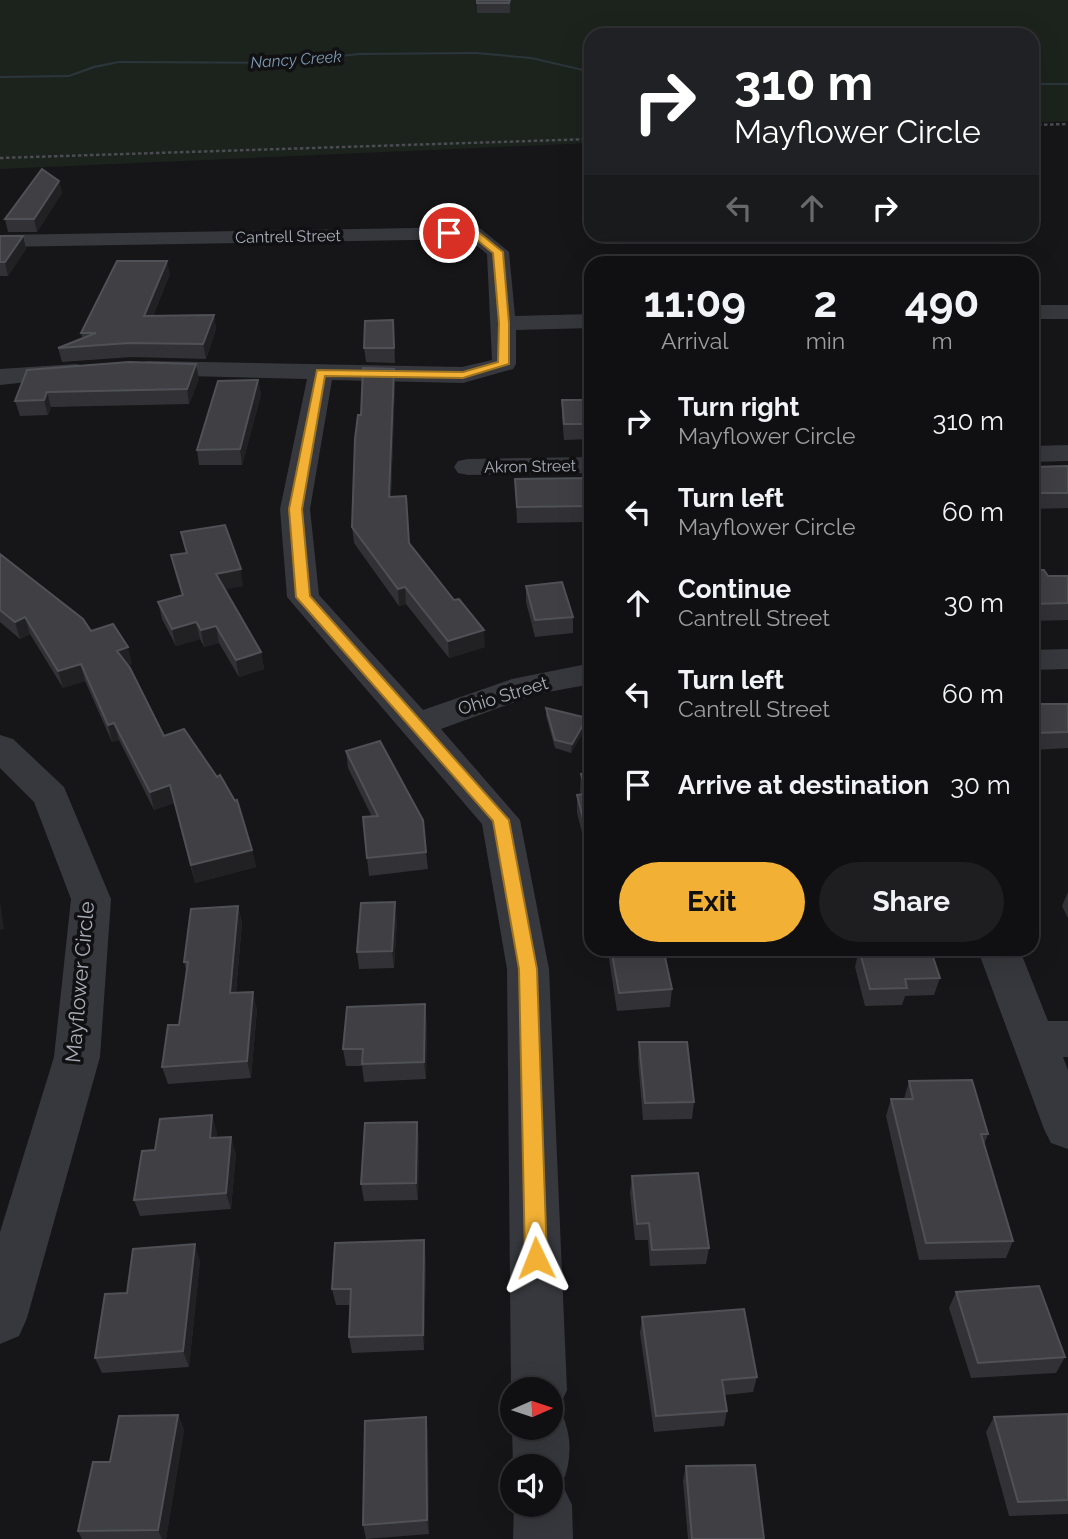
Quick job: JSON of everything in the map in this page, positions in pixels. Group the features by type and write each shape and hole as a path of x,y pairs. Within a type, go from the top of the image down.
{"street":[{"name":"Cantrell Street","path":"0,241 474,233 498,252 504,323"},
{"path":"1039,312 1068,312"},
{"path":"0,377 113,369 463,375 504,364 504,323 584,321"},
{"path":"321,373 295,509 303,597 501,820 528,969 539,1377"},
{"path":"1039,454 1068,453"},
{"name":"Akron Street","path":"468,467 584,465"},
{"path":"1039,660 1068,659"},
{"name":"Ohio Street","path":"418,726 511,691 584,674"},
{"name":"Mayflower Circle","path":"0,747 51,796 91,899 77,1057 0,1318"},
{"path":"1003,956 1051,1039 1068,1129"},
{"path":"542,1517 543,1539"}],"shaded area":[{"path":"0,0 1068,0 1068,121 1039,123 1039,28 584,28 584,143 0,169"}],"building":[{"path":"477,0 510,0 509,3 477,3"},
{"path":"42,169 59,181 34,219 5,219"},
{"path":"0,236 23,236 5,262 0,262"},
{"path":"117,261 167,261 144,316 214,315 203,344 129,343 58,348 96,333 81,333"},
{"path":"393,320 394,348 364,348 365,321"},
{"path":"129,362 196,364 187,389 47,392 44,400 15,401 27,370"},
{"path":"363,368 394,369 389,497 406,496 409,543 454,600 459,599 484,630 448,641 405,587 398,589 352,527 355,439 358,415 361,415"},
{"path":"258,380 240,449 197,450 218,381"},
{"path":"562,400 584,400 584,424 564,424"},
{"path":"1068,466 1068,493 1039,493 1039,467"},
{"path":"584,478 584,506 517,507 515,479"},
{"path":"225,525 241,569 216,574 261,652 236,660 216,626 201,630 196,622 172,629 158,602 183,595 171,555 187,553 181,532"},
{"path":"0,554 83,619 91,631 113,624 128,647 117,651 130,668 164,736 184,729 217,777 220,775 235,801 237,800 252,850 191,865 170,785 150,792 114,723 108,725 81,664 58,671 25,617 15,622 0,610"},
{"path":"1039,570 1044,570 1048,576 1068,576 1068,603 1039,604"},
{"path":"562,582 573,617 535,620 526,586"},
{"path":"1039,704 1068,704 1068,732 1039,733"},
{"path":"546,708 584,717 584,723 572,744 555,740"},
{"path":"380,741 423,820 426,852 367,858 363,817 378,816 346,751"},
{"path":"584,794 584,822 577,795"},
{"path":"395,902 392,951 357,952 361,903"},
{"path":"238,906 230,993 253,992 247,1061 162,1067 168,1025 179,1025 188,962 184,962 191,909"},
{"path":"612,956 665,956 672,989 619,993"},
{"path":"861,956 933,956 940,978 905,979 907,988 870,989"},
{"path":"425,1004 424,1062 362,1064 363,1049 343,1049 347,1007"},
{"path":"639,1042 687,1042 694,1102 645,1103"},
{"path":"972,1080 988,1134 981,1134 1013,1241 926,1243 891,1099 913,1099 909,1081"},
{"path":"212,1115 210,1138 231,1137 226,1193 134,1200 142,1151 155,1150 160,1119"},
{"path":"417,1122 416,1183 361,1184 365,1123"},
{"path":"698,1173 709,1248 652,1250 649,1223 637,1224 632,1176"},
{"path":"424,1240 423,1335 349,1337 351,1289 332,1289 335,1243"},
{"path":"195,1244 183,1351 95,1358 105,1294 127,1293 133,1249"},
{"path":"1039,1286 1065,1357 978,1363 956,1292"},
{"path":"744,1309 757,1377 722,1380 727,1411 656,1416 642,1317"},
{"path":"1068,1414 1068,1500 1018,1502 994,1417"},
{"path":"178,1415 158,1530 78,1531 93,1462 110,1462 119,1416"},
{"path":"426,1417 427,1520 363,1525 365,1421"},
{"path":"755,1465 764,1539 692,1539 686,1466"}],"waterway":[{"name":"Nancy Creek","path":"0,77 69,76 119,62 278,63 359,54 476,53 531,58 584,70"},
{"name":"Nancy Creek","path":"1039,84 1068,84"}],"railway":[{"path":"1039,125 1068,124"},
{"path":"0,158 584,139"}],"route":[{"path":"449,233 474,233 498,252 504,323 504,364 463,375 321,373 295,509 303,597 501,820 528,969 536,1258"}]}
